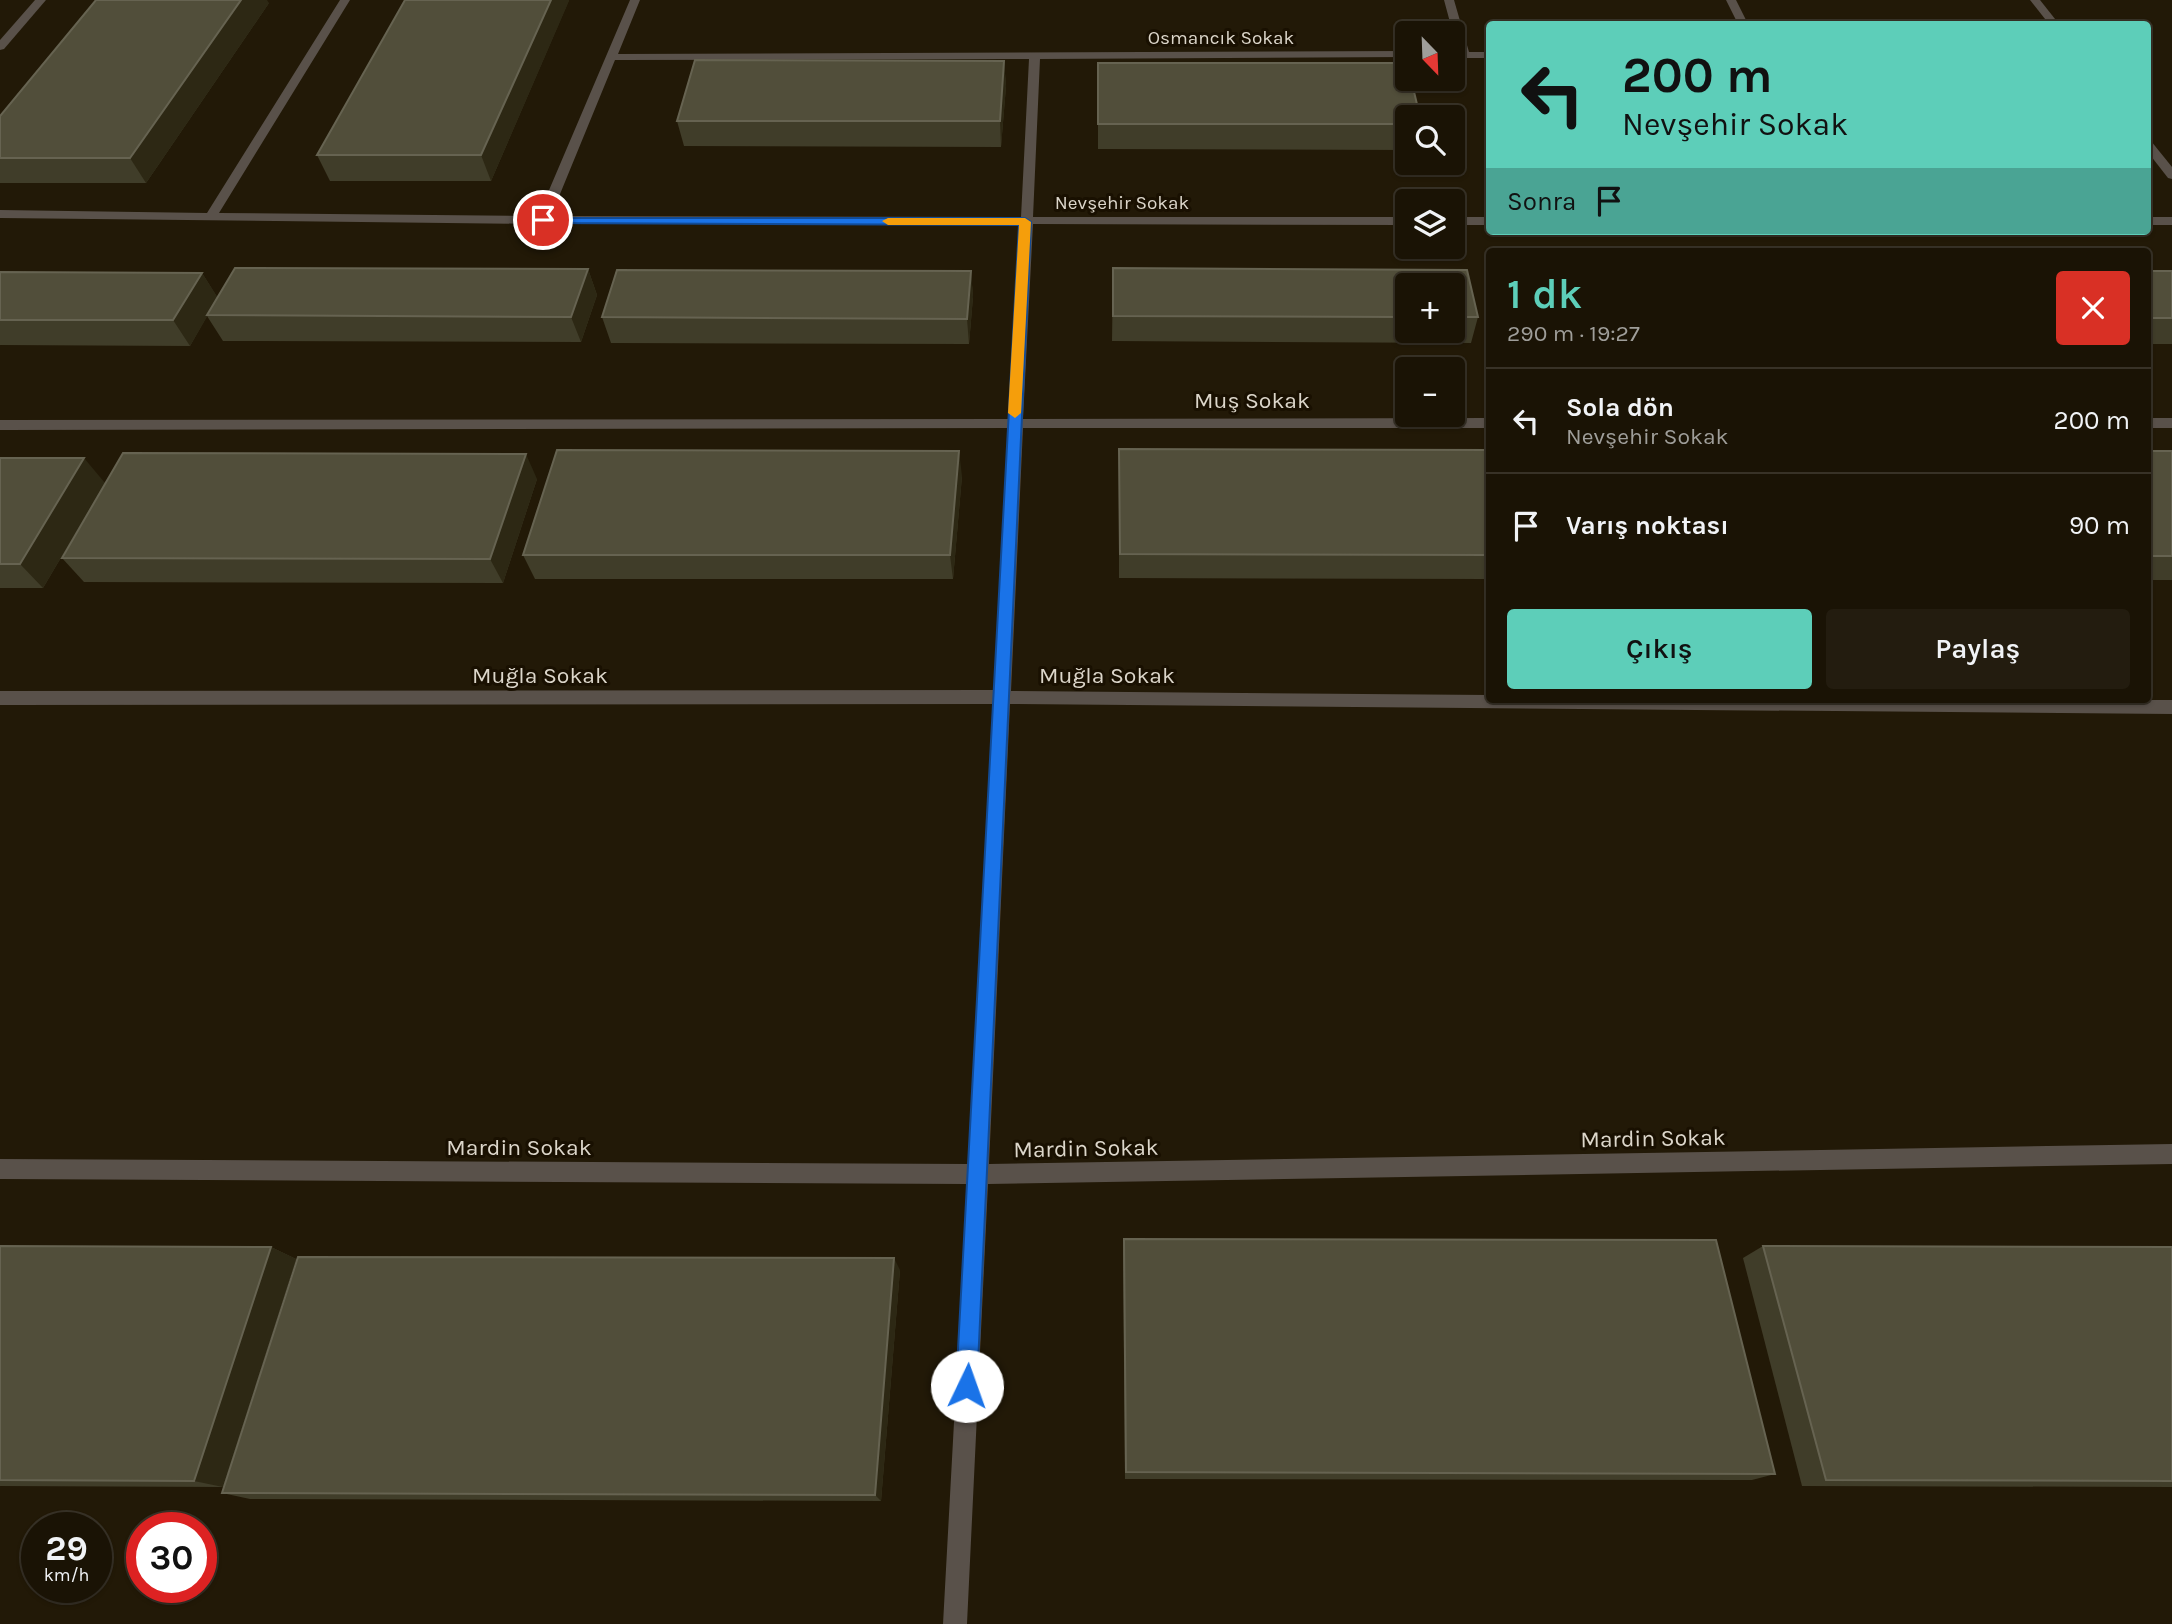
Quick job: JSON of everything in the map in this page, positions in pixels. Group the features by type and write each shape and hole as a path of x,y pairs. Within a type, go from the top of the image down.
{"street":[{"path":"0,47 41,0"},
{"path":"211,216 345,0"},
{"path":"543,220 635,0"},
{"path":"1449,0 1452,21"},
{"path":"1731,0 1742,21"},
{"path":"2035,0 2052,21"},
{"path":"955,1624 1000,697 1035,54"},
{"name":"Osmancık Sokak","path":"613,57 1395,54"},
{"path":"1465,55 1486,55"},
{"path":"2151,148 2172,175"},
{"name":"Nevşehir Sokak","path":"0,215 543,220 1395,221"},
{"path":"1465,221 1486,221"},
{"path":"2151,221 2172,221"},
{"name":"Muş Sokak","path":"0,425 1486,423"},
{"path":"2151,423 2172,423"},
{"name":"Muğla Sokak","path":"0,698 1000,697 1486,701"},
{"name":"Muğla Sokak","path":"1781,703 2172,706"},
{"name":"Mardin Sokak","path":"0,1169 977,1174 2172,1154"}],"building":[{"path":"96,0 241,0 130,158 0,158 0,116"},
{"path":"405,0 551,0 481,155 317,155"},
{"path":"695,60 1004,61 1000,121 677,121"},
{"path":"1098,63 1395,63 1395,91 1414,91 1417,105 1395,105 1395,124 1098,124"},
{"path":"235,268 588,269 571,317 207,315"},
{"path":"1113,268 1467,270 1478,317 1465,317 1465,273 1395,273 1395,317 1113,316"},
{"path":"617,270 971,271 967,319 602,317"},
{"path":"2151,271 2172,271 2172,318 2151,318"},
{"path":"0,272 202,273 173,320 0,320"},
{"path":"1119,449 1486,450 1486,555 1120,554"},
{"path":"557,450 959,451 950,555 523,555"},
{"path":"2151,451 2172,451 2172,556 2151,556"},
{"path":"123,453 526,454 490,559 62,558"},
{"path":"0,458 84,458 20,564 0,564"},
{"path":"1124,1239 1716,1240 1775,1474 1126,1472"},
{"path":"0,1246 271,1247 194,1481 0,1480"},
{"path":"1763,1246 2172,1247 2172,1481 1826,1480"},
{"path":"298,1257 894,1258 875,1495 222,1493"}],"slow traffic":[{"path":"888,221 1025,222 1015,413"}],"route":[{"path":"543,220 1025,222 967,1386"}]}
